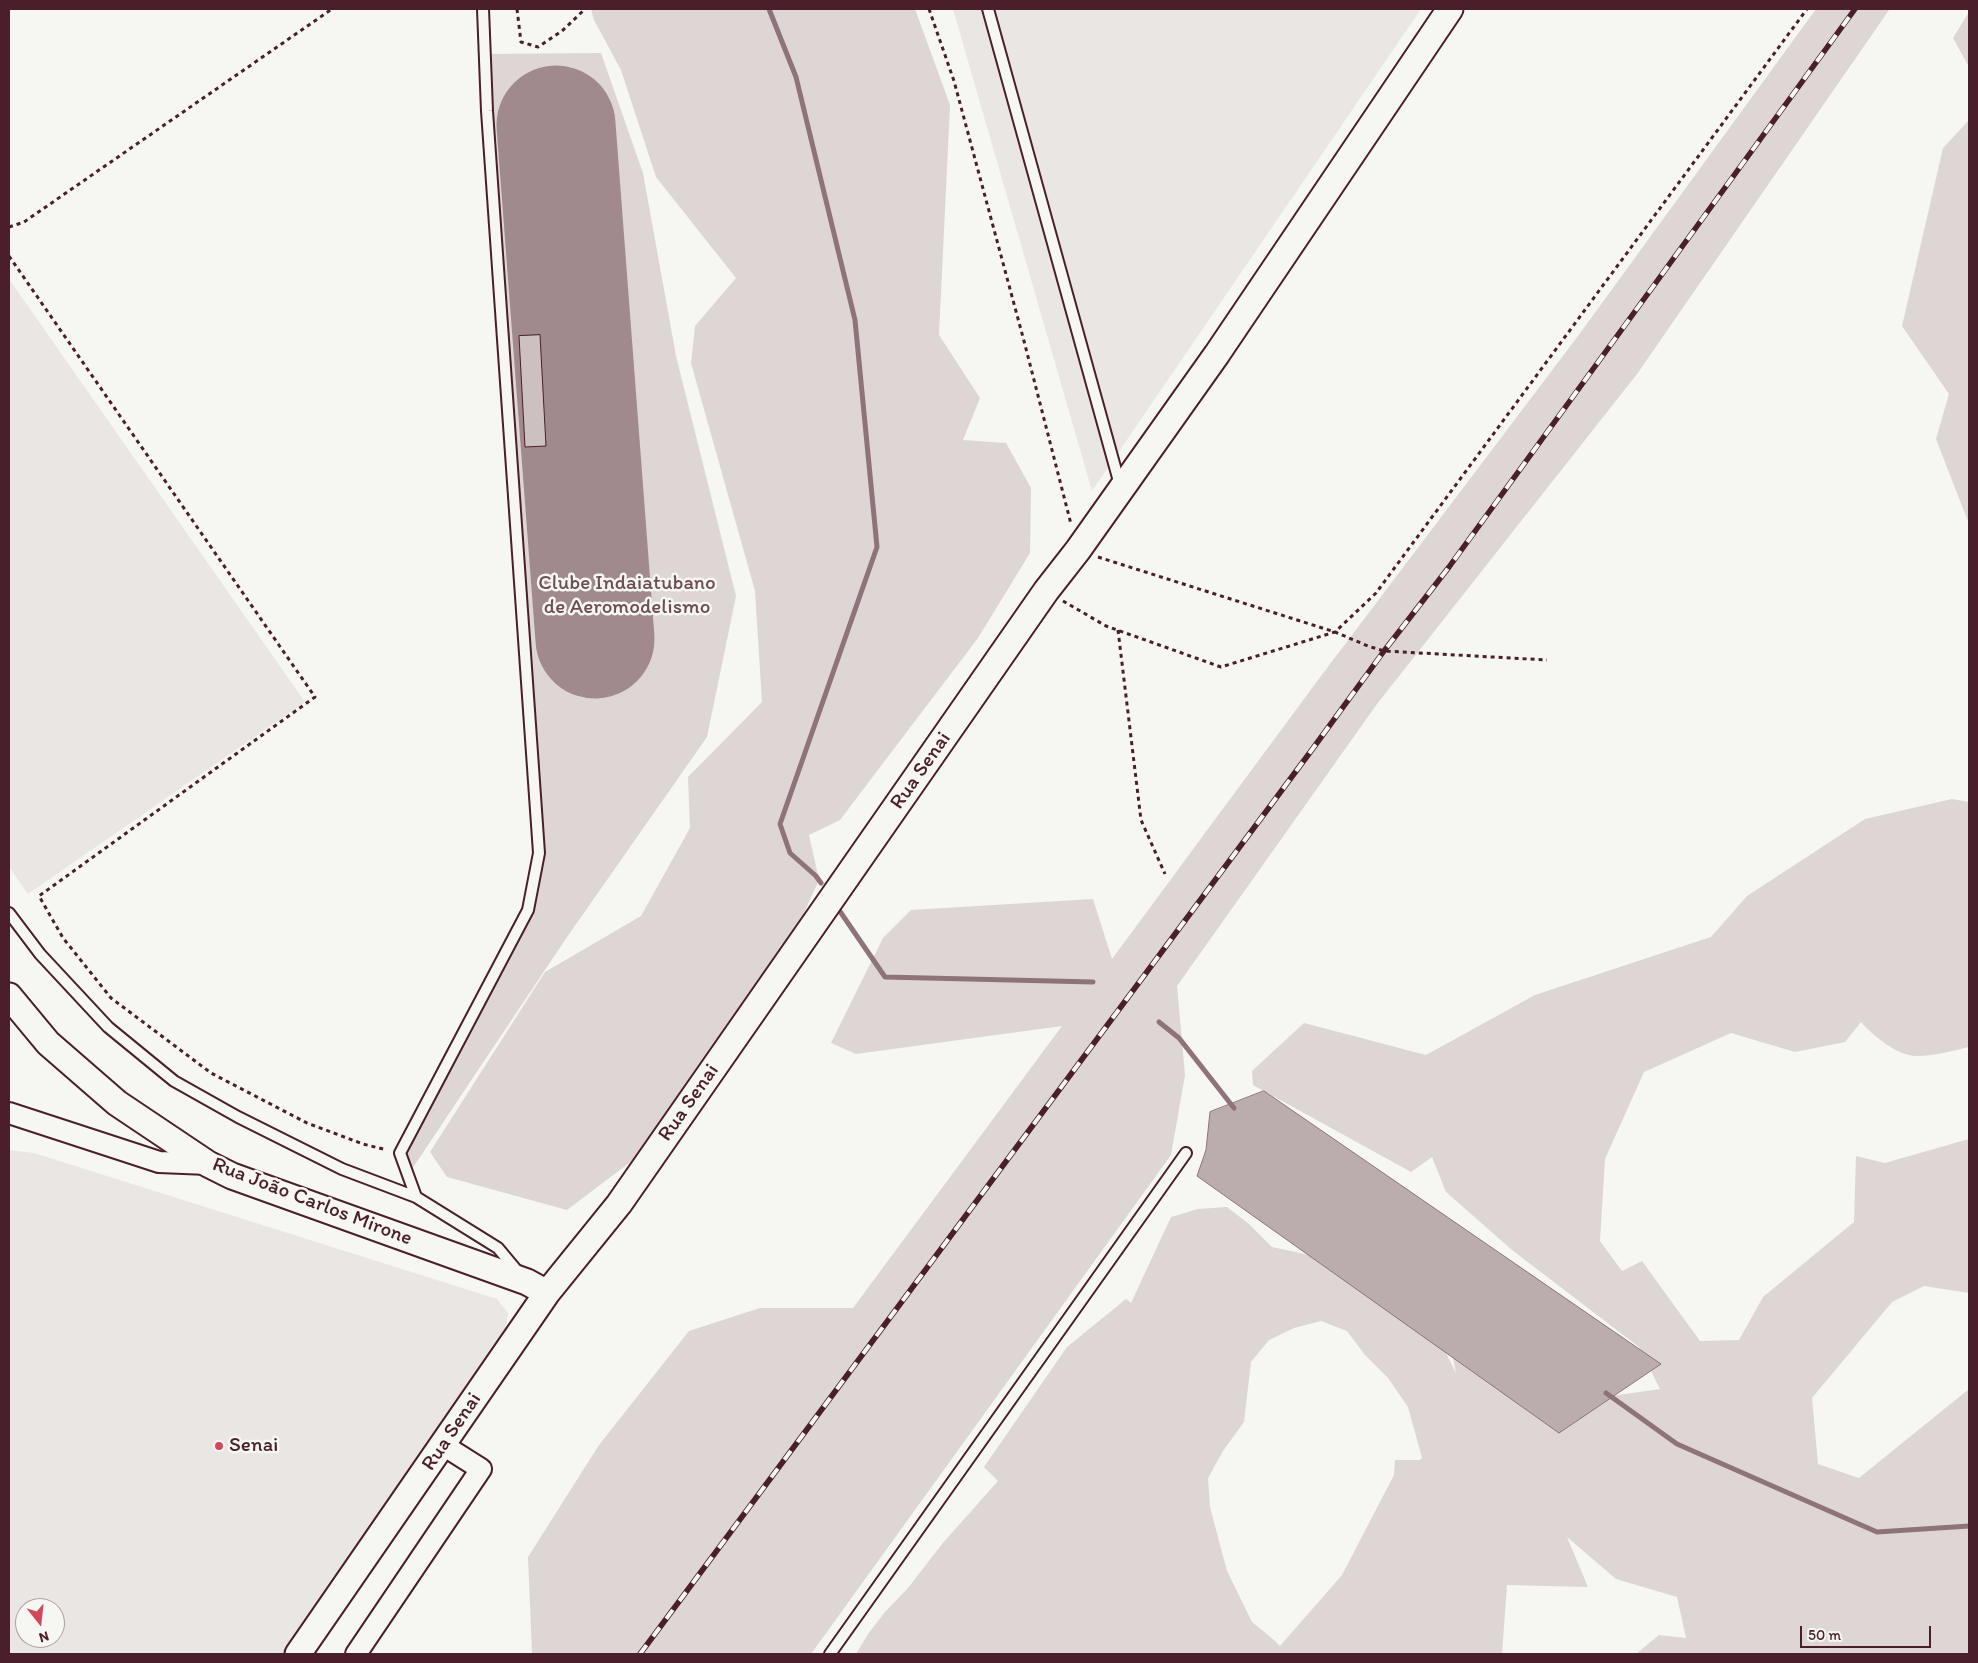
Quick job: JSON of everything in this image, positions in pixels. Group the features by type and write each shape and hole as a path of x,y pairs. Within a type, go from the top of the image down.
{"street":[{"name":"Rua Senai","path":"298,1654 443,1445 537,1288 619,1204 1046,591 1078,550 1217,354 1450,9"},
{"name":"Rua João Carlos Mirone","path":"9,996 48,1043 117,1103 208,1164 232,1176 537,1288"},
{"path":"9,1112 159,1162 208,1164"},
{"path":"356,1654 481,1469 443,1445"}],"lane":[{"path":"416,1197 400,1153 528,910 539,853 488,121 482,9"},
{"path":"988,9 1121,488"},
{"path":"9,913 40,954 108,1027 174,1081 238,1117 342,1169 416,1197 498,1248 537,1288"},
{"path":"830,1654 1186,1153"}],"path":[{"path":"9,227 24,222 332,9"},
{"path":"517,9 522,42 538,47 562,31 585,9"},
{"path":"930,9 954,81 1078,550 1335,632 1384,651 1547,660"},
{"path":"1046,591 1106,626 1221,667 1335,632 1376,593 1807,9"},
{"path":"9,256 315,697 39,896 63,938 111,998 211,1073 307,1122 363,1144 400,1153"},
{"path":"1118,630 1141,820 1165,874"}],"shaded area":[{"path":"953,9 1421,9 1092,491"},
{"path":"9,279 305,702 28,894 9,867"},
{"path":"1264,1091 1661,1364 1559,1433 1197,1176 1206,1150 1210,1112"},
{"name":"Senai","path":"9,1150 34,1153 497,1299 508,1313 504,1340 354,1551 284,1654 9,1654"}],"green space":[{"path":"591,9 915,9 950,105 939,335 980,398 963,440 1006,443 1031,488 1030,553 978,638 840,820 809,835 819,880 803,915 637,1157 567,1210 447,1177 430,1152 545,972 641,916 690,828 688,777 762,702 755,591 691,363 695,326 736,278 656,177 621,70 594,20"},
{"path":"1816,9 1889,10 1637,374 1377,704 1177,986 1185,1075 1171,1155 811,1654 532,1653 528,1557 599,1445 689,1331 760,1308 853,1308 1062,1026 856,1054 831,1043 883,938 911,910 1093,899 1112,959 1318,680 1578,336"},
{"path":"1969,12 1969,67 1953,38"},
{"name":"Clube Indaiatubano de Aeromodelismo","path":"601,53 643,173 676,356 736,596 707,737 565,940 412,1169 400,1153 528,910 539,853 485,54"},
{"path":"1969,120 1969,524 1936,439 1949,394 1902,326 1943,148"},
{"path":"1952,799 1969,802 1969,1047 1929,1055 1909,1055 1901,1053 1886,1044 1861,1022 1845,1042 1795,1052 1731,1033 1644,1072 1605,1159 1600,1241 1622,1271 1642,1261 1700,1341 1739,1340 1763,1297 1854,1222 1856,1156 1885,1163 1969,1139 1969,1293 1924,1286 1892,1302 1812,1398 1818,1464 1859,1478 1969,1389 1969,1654 1636,1654 1659,1635 1686,1638 1677,1597 1616,1579 1567,1537 1588,1587 1507,1585 1502,1654 856,1654 885,1612 908,1588 942,1544 998,1481 984,1467 1067,1347 1126,1299 1131,1303 1171,1217 1198,1209 1227,1207 1249,1224 1272,1247 1309,1255 1445,1351 1456,1373 1450,1345 1564,1403 1660,1389 1639,1347 1512,1250 1446,1192 1432,1157 1411,1172 1253,1085 1252,1071 1304,1023 1426,1055 1535,995 1711,937 1747,896 1865,819","holes":["1321,1321 1347,1331 1365,1355 1388,1378 1408,1407 1422,1458 1420,1460 1395,1460 1394,1475 1342,1575 1280,1646 1252,1622 1227,1571 1210,1507 1208,1478 1223,1451 1244,1422 1251,1362 1269,1340 1294,1328"]}],"building":[{"path":"540,335 546,446 525,447 519,336"}],"waterway":[{"path":"769,9 796,77 855,320 877,547 780,824 790,853 816,876 821,883"},
{"path":"839,910 885,977 1093,982"},
{"path":"1159,1022 1179,1038 1234,1108"},
{"path":"1606,1393 1677,1444 1877,1532 1969,1526"}],"runway":[{"path":"556,125 595,639"}],"railway":[{"path":"640,1654 1384,651 1449,567 1855,9"}],"place":[{"name":"Senai","path":"219,1446"}]}
